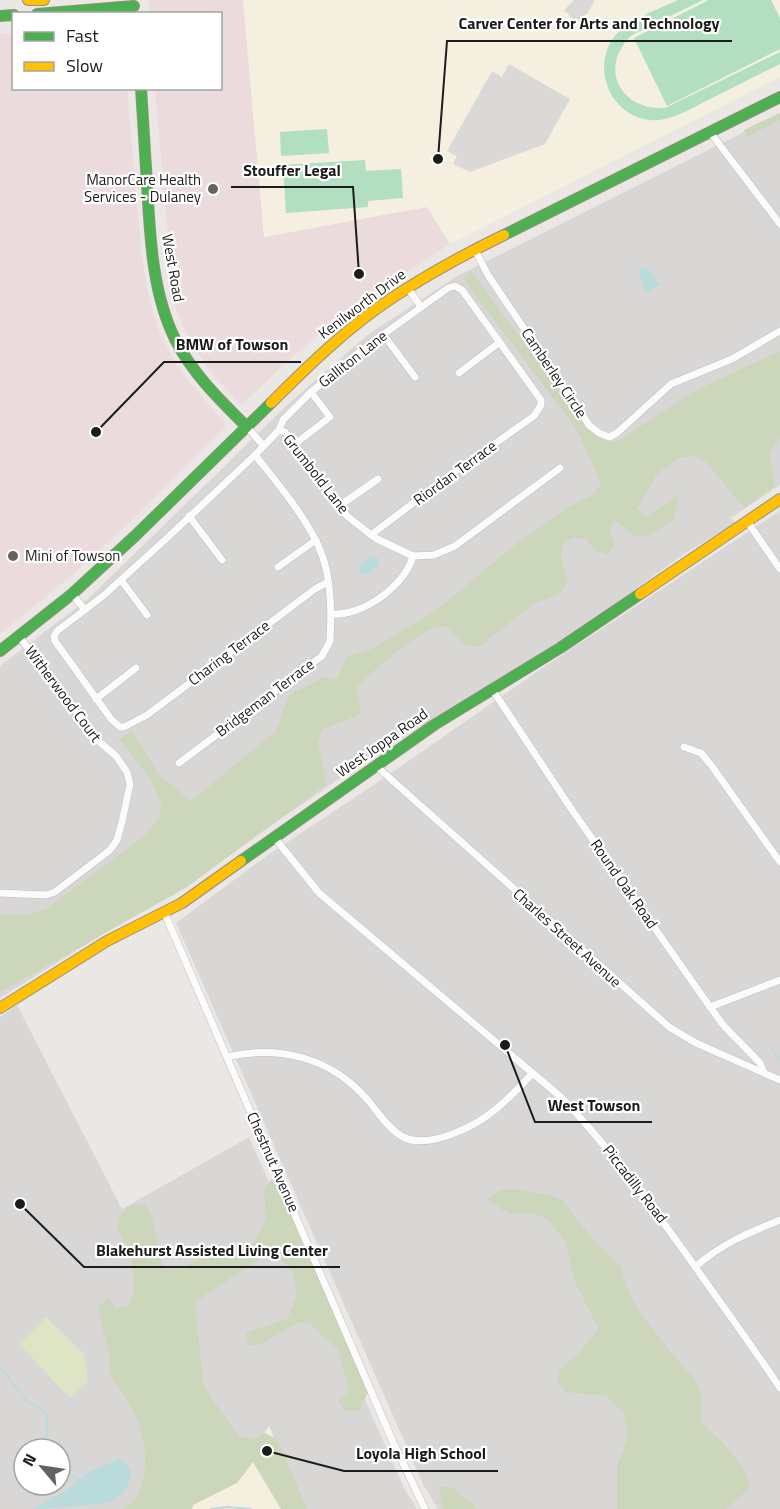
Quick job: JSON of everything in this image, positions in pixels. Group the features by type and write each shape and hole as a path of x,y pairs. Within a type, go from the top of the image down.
{"main road":[{"path":"28,0 44,0"},
{"path":"86,12 135,10"},
{"name":"West Road","path":"141,90 153,255 166,315 175,339 191,364 216,396 246,426"},
{"name":"Kenilworth Drive","path":"0,651 72,594 135,536 315,359 369,314 407,287 475,250 780,97"},
{"name":"West Joppa Road","path":"0,1008 89,952 165,914 434,725 560,648 780,499"}],"street":[{"path":"710,132 780,224"},
{"name":"Camberley Circle","path":"475,250 488,275 589,425 609,437 617,433 671,384 732,359 780,331"},
{"name":"Galliton Lane","path":"96,699 55,641 54,636 57,631 120,580 255,455 279,430 283,420 311,392 383,334 448,288 455,286 462,290 500,342"},
{"path":"407,287 421,307"},
{"path":"383,334 415,378"},
{"path":"459,373 500,342"},
{"name":"Riordan Terrace","path":"371,535 446,478 534,416 541,400 500,342"},
{"path":"295,444 330,417 311,392"},
{"path":"246,426 263,445"},
{"name":"Grumbold Lane","path":"279,430 285,432 295,444 339,506 354,522 371,535 413,556"},
{"name":"Bridgeman Terrace","path":"179,763 322,656 330,642 332,614 322,556 300,515 255,455"},
{"path":"332,614 354,612 372,603 405,575 411,567 413,556 434,555 455,546 560,468"},
{"path":"339,506 378,478"},
{"path":"189,516 222,561"},
{"path":"747,521 780,568"},
{"path":"278,567 315,540"},
{"path":"120,580 147,615"},
{"name":"Charing Terrace","path":"96,699 115,724 120,727 129,726 315,589 328,582"},
{"path":"72,594 85,610"},
{"name":"Witherwood Court","path":"0,893 46,895 55,892 110,850 117,840 130,783 127,772 120,761 95,738 19,636"},
{"path":"96,699 136,668"},
{"name":"Round Oak Road","path":"492,689 570,807 710,1007 724,1026 760,1063 764,1073"},
{"path":"684,747 701,753 780,862"},
{"name":"Charles Street Avenue","path":"375,765 669,1027 696,1043 780,1080"},
{"name":"Piccadilly Road","path":"274,837 320,893 561,1097 611,1151 670,1230 780,1388"},
{"name":"Chestnut Avenue","path":"165,914 393,1442 425,1509"},
{"path":"710,1007 780,980"},
{"path":"227,1058 262,1052 285,1053 327,1066 358,1089 396,1131 404,1137 425,1141 436,1140 495,1110 532,1074"},
{"path":"695,1267 731,1240 780,1220"}],"shaded area":[{"path":"149,0 243,0 264,237 427,207 450,244 354,306 297,353 241,405 208,369 183,326 174,303 155,90 222,90 222,12 150,12"},
{"path":"243,0 780,0 780,77 450,244 427,207 264,237"},
{"path":"574,0 595,0 588,12 577,23 564,10"},
{"path":"12,33 12,90 127,90 141,251 147,289 157,326 184,376 225,423 225,428 133,519 71,576 0,634 0,34"},
{"path":"509,64 570,99 545,144 470,172 453,164 457,156 447,151 492,71 502,77"},
{"path":"780,114 780,485 731,518 735,523 681,556 585,626 448,709 336,781 211,867 0,998 0,666 89,598 288,404 370,333 459,275"},
{"path":"780,511 780,1509 438,1509 424,1486 176,923 268,855 547,665"},
{"path":"17,1005 122,1209 249,1137 404,1488 417,1509 305,1509 237,1476 158,1509 0,1509 0,1017"},
{"path":"269,1426 305,1509 158,1509 237,1476"}],"green space":[{"path":"678,0 703,0 632,35 622,47 616,60 615,73 618,84 625,94 636,102 649,107 665,108 780,52 780,64 678,115 659,120 644,119 620,106 612,95 606,82 604,68 606,54 612,40 625,27 642,16"},
{"path":"709,0 771,0 780,18 780,49 667,106 634,38"},
{"path":"780,113 780,120 747,137 744,130"},
{"path":"327,129 329,153 281,156 280,132"},
{"path":"365,160 366,171 401,169 403,198 368,201 368,207 286,213 283,165"},
{"path":"471,271 585,425 603,440 618,441 694,391 780,351 780,438 769,453 775,486 744,508 706,462 694,456 680,458 657,474 637,509 647,517 680,494 673,521 648,536 635,536 614,520 609,532 615,544 607,555 594,550 587,539 574,537 563,544 561,557 568,583 559,594 534,604 479,647 465,646 447,626 433,628 404,646 357,688 361,714 322,730 318,743 327,784 187,887 0,992 0,914 24,915 47,908 143,837 160,817 161,804 151,780 119,739 132,731 159,775 191,801 276,731 288,696 324,677 336,680 347,657 371,649 434,612 517,543 568,507 594,494 601,484 577,430 463,279"},
{"path":"274,1176 368,1392 359,1411 346,1411 338,1401 349,1391 338,1350 309,1323 297,1323 262,1344 248,1346 246,1333 287,1319 297,1295 291,1268 270,1252 195,1302 203,1382 208,1393 239,1437 252,1439 265,1433 277,1439 307,1509 281,1509 253,1462 237,1483 193,1505 192,1509 123,1509 134,1500 140,1490 144,1478 145,1453 136,1416 110,1373 110,1357 99,1314 99,1307 108,1297 115,1308 128,1307 133,1294 134,1280 130,1253 117,1228 120,1215 130,1205 144,1204 152,1216 163,1268 176,1270 215,1253 242,1250 254,1243 266,1219 264,1190"},
{"path":"512,1188 550,1195 563,1201 594,1241 622,1267 631,1297 640,1312 696,1381 701,1394 702,1423 738,1460 747,1478 750,1488 726,1509 617,1509 617,1466 627,1440 625,1414 606,1396 566,1392 557,1381 560,1369 581,1351 598,1328 574,1280 566,1242 548,1220 536,1214 509,1214 487,1199 499,1191"},
{"path":"46,1317 84,1354 88,1381 70,1398 19,1344"},
{"path":"439,1486 453,1488 478,1509 442,1509"}],"water":[{"path":"646,266 660,285 645,293 638,270"},
{"path":"371,556 378,558 379,565 370,573 361,574 359,565"},
{"path":"119,1459 127,1464 132,1473 124,1492 112,1501 33,1509 54,1497 72,1497 72,1487 88,1472"}],"waterway":[{"path":"772,1050 780,1061"},
{"path":"0,1367 27,1401 43,1410 47,1415 47,1437"},
{"path":"72,1475 79,1480"},
{"path":"211,1509 227,1507 251,1509"}],"traffic: fast":[{"path":"61,12 134,6"},
{"path":"0,16 12,15"},
{"path":"141,90 151,244 162,304 176,341 190,365 246,426"},
{"path":"504,235 780,97"},
{"path":"0,651 72,594 271,403"},
{"path":"241,861 434,725 560,648 640,594"}],"traffic: slow":[{"path":"28,0 44,0"},
{"path":"271,403 329,348 376,309 433,273 504,235"},
{"path":"640,594 780,499"},
{"path":"0,1008 107,941 182,903 241,861"}],"place":[{"name":"Carver Center for Arts and Technology","path":"438,159"},
{"name":"ManorCare Health Services - Dulaney","path":"213,189"},
{"name":"Stouffer Legal","path":"359,274"},
{"name":"BMW of Towson","path":"96,432"},
{"name":"Mini of Towson","path":"13,556"},
{"name":"West Towson","path":"505,1045"},
{"name":"Blakehurst Assisted Living Center","path":"20,1204"},
{"name":"Loyola High School","path":"267,1451"}]}
